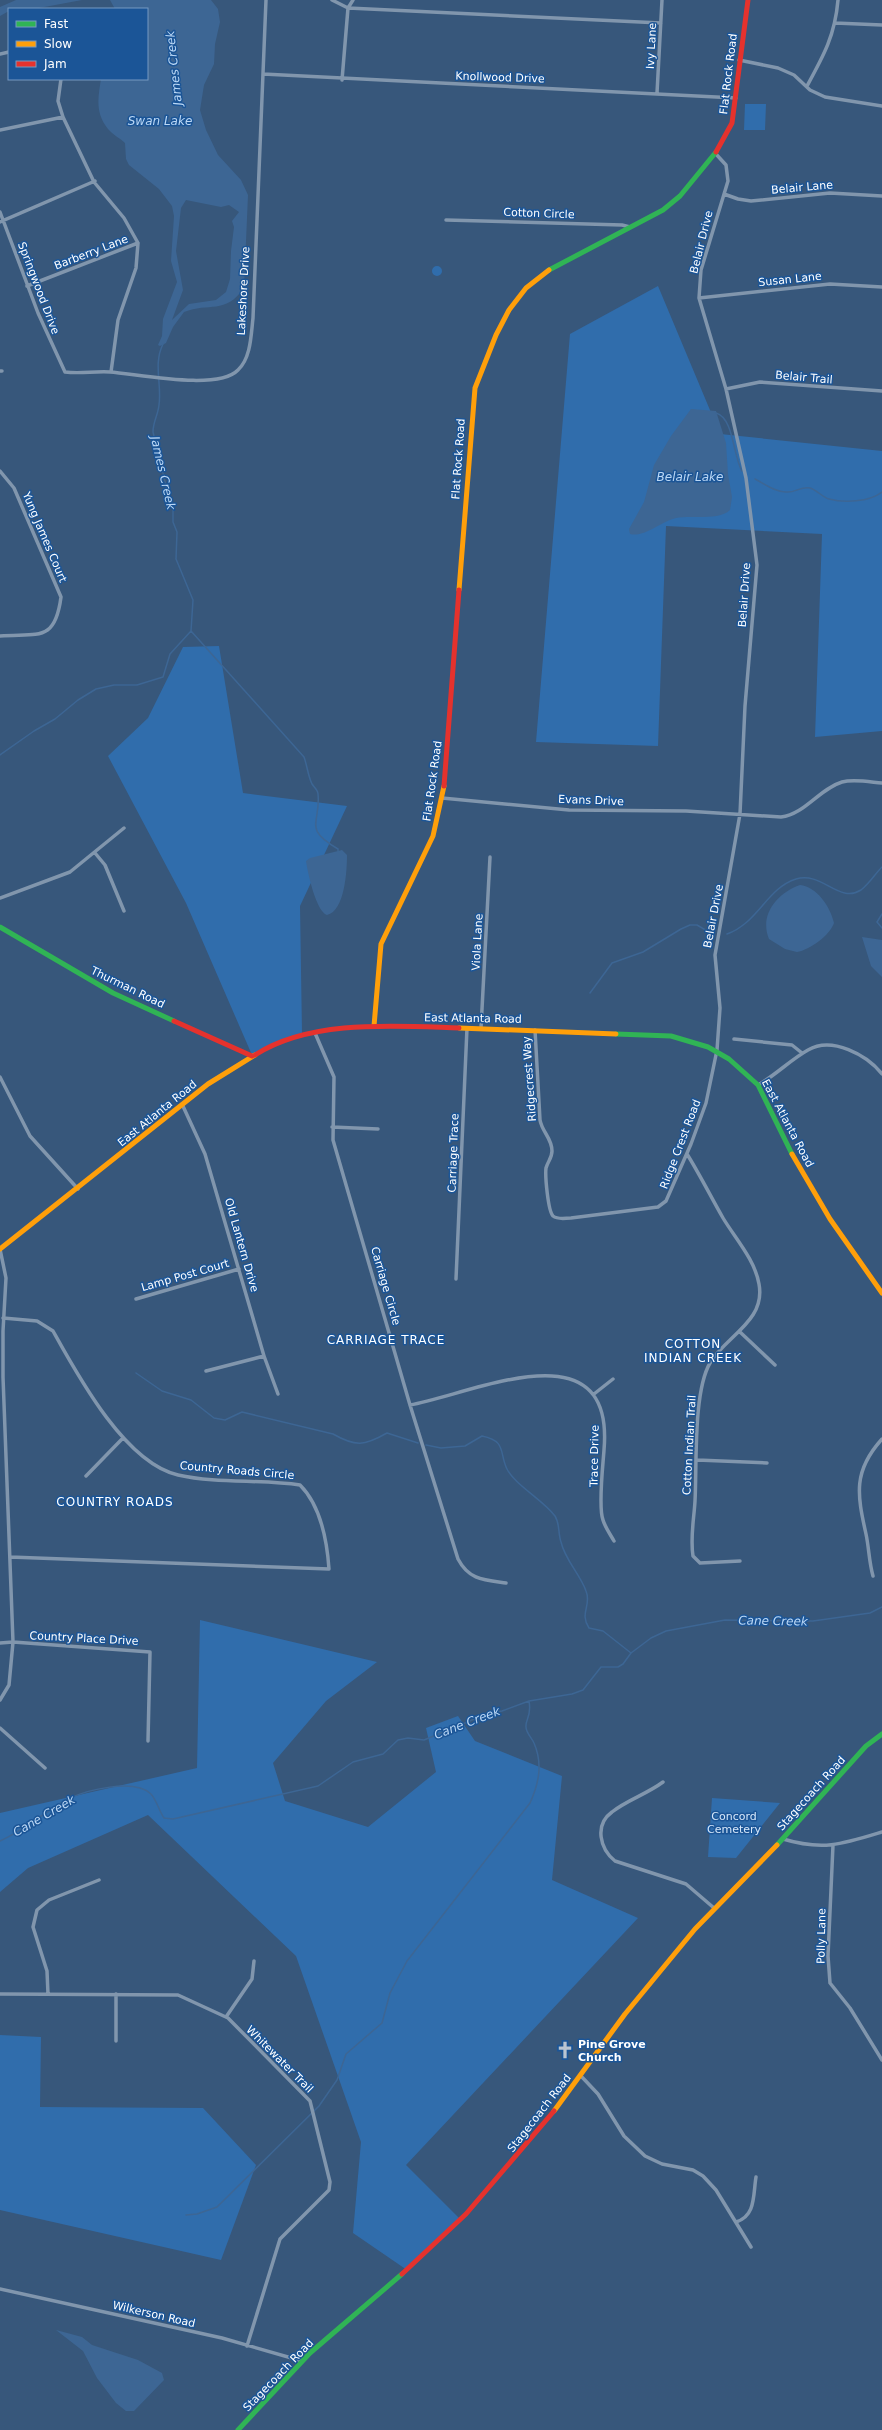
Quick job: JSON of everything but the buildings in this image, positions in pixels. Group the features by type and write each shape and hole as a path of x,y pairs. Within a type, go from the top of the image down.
{"street":[{"name":"Lakeshore Drive","path":"62,369 65,372 73,373 111,372 163,378 224,378 238,371 245,360 252,318 266,0"},
{"path":"332,0 348,8 662,23"},
{"path":"342,80 348,8 353,0"},
{"name":"Ivy Lane","path":"657,93 662,23 662,0"},
{"name":"Flat Rock Road","path":"374,1026 381,944 430,843 442,798 448,749 472,405 475,386 505,314 532,282 548,270 631,228 676,200 715,154 732,123 748,0"},
{"path":"807,86 829,47 835,23 838,0"},
{"path":"835,23 882,25"},
{"path":"739,60 778,68 794,75 807,86 825,97 882,106"},
{"name":"Knollwood Drive","path":"263,74 342,80 657,93 736,98"},
{"path":"61,80 58,102 63,117 95,181 124,218 138,243 136,268 118,320 111,372"},
{"path":"0,130 63,117"},
{"name":"Belair Drive","path":"715,154 723,161 728,169 728,181 701,270 699,298 726,389 746,478 757,565 745,706 740,814 715,955 720,1008 717,1050"},
{"path":"2,222 95,181"},
{"name":"Belair Lane","path":"724,194 738,199 751,201 830,193 882,196"},
{"name":"Springwood Drive","path":"0,212 2,222 62,369"},
{"name":"Cotton Circle","path":"446,220 622,225 631,228"},
{"name":"Barberry Lane","path":"28,286 138,243"},
{"name":"Susan Lane","path":"699,298 830,284 882,287"},
{"name":"Belair Trail","path":"726,389 760,382 882,391"},
{"name":"Yung James Court","path":"0,471 14,488 60,597 58,614 54,626 44,633 0,636"},
{"name":"Evans Drive","path":"442,798 569,810 785,816 795,812 839,783 851,781 882,783"},
{"path":"0,898 70,872 124,828"},
{"path":"95,853 105,865 124,911"},
{"name":"Viola Lane","path":"480,1028 490,856"},
{"name":"Thurman Road","path":"0,927 113,993 252,1056"},
{"name":"East Atlanta Road","path":"0,1249 78,1189 182,1104 252,1056 262,1050 315,1033 349,1027 374,1026 480,1028 671,1036 700,1042 717,1050 747,1072 758,1085 820,1202 851,1252 882,1293"},
{"name":"Carriage Trace","path":"456,1279 467,1028"},
{"name":"Ridgecrest Way","path":"535,1030 540,1120 542,1131 551,1142 552,1151 546,1172 549,1208 552,1215 558,1218 571,1218 649,1208"},
{"name":"Carriage Circle","path":"315,1033 334,1077 332,1126 335,1148 410,1405 456,1552 464,1570 483,1580 506,1582"},
{"path":"734,1039 792,1045 802,1053"},
{"path":"758,1085 802,1053 816,1047 846,1048 869,1060 882,1074"},
{"name":"Ridge Crest Road","path":"649,1208 658,1207 666,1201 687,1154 706,1103 717,1050"},
{"path":"0,1077 30,1136 78,1189"},
{"name":"Old Lantern Drive","path":"182,1104 205,1154 264,1356 278,1394"},
{"path":"332,1126 378,1129"},
{"name":"Cotton Indian Trail","path":"687,1154 750,1260 759,1284 758,1306 740,1332 720,1350 710,1364 703,1381 697,1430 693,1556 700,1563 740,1562"},
{"path":"0,1249 6,1278 3,1318 5,1447 13,1642 9,1685 0,1700"},
{"name":"Lamp Post Court","path":"136,1299 239,1269"},
{"name":"Country Roads Circle","path":"3,1318 38,1321 53,1331 90,1390 123,1438 143,1457 176,1474 300,1485 308,1492 317,1510 326,1543 329,1570 10,1557"},
{"path":"740,1332 775,1365"},
{"path":"206,1372 264,1356"},
{"path":"410,1405 502,1380 537,1375 578,1383 594,1394 613,1379"},
{"name":"Trace Drive","path":"594,1394 603,1418 605,1437 602,1519 614,1541"},
{"path":"86,1476 123,1438"},
{"path":"873,1576 860,1504 859,1474 865,1462 882,1439"},
{"path":"697,1460 767,1463"},
{"name":"Country Place Drive","path":"0,1643 13,1642 150,1652 148,1741"},
{"path":"0,1728 45,1768"},
{"name":"Stagecoach Road","path":"238,2430 302,2360 387,2288 466,2214 519,2155 580,2076 625,2014 714,1908 783,1839 861,1752 882,1734"},
{"path":"663,1782 610,1813 602,1828 601,1842 608,1856 614,1861 686,1884 714,1908"},
{"path":"783,1839 814,1846 834,1845 882,1832"},
{"name":"Polly Lane","path":"834,1845 828,1956 830,1983 850,2008 882,2060"},
{"path":"48,1994 47,1971 33,1927 37,1910 49,1900 99,1880"},
{"path":"226,2017 252,1979 254,1961"},
{"name":"Whitewater Trail","path":"0,1994 178,1995 226,2017 310,2101 330,2182 329,2190 280,2239 247,2346"},
{"path":"116,1994 116,2041"},
{"path":"580,2076 598,2094 624,2136 645,2156 662,2164 693,2170 703,2176 716,2190 751,2247"},
{"path":"736,2222 748,2216 752,2207 756,2177"},
{"name":"Wilkerson Road","path":"0,2289 129,2316 302,2360"}],"green space":[{"path":"745,104 766,104 765,130 744,130"},
{"path":"437,266 442,271 437,276 432,271"},
{"path":"658,286 720,434 882,451 882,731 815,737 822,534 666,526 658,746 536,742 570,334"},
{"path":"219,646 243,793 347,806 300,906 302,1034 252,1055 186,903 108,756 148,718 183,647"},
{"path":"200,1620 377,1662 326,1701 273,1763 285,1801 368,1827 436,1772 426,1728 458,1716 475,1741 562,1776 552,1880 638,1918 406,2165 461,2220 407,2270 353,2233 361,2142 296,1956 148,1815 28,1868 0,1892 0,1813 197,1768"},
{"name":"Concord Cemetery","path":"712,1798 780,1803 736,1858 708,1857"},
{"path":"0,2035 41,2037 40,2107 203,2108 256,2165 221,2260 0,2210"}],"water":[{"path":"16,0 82,0 39,8 8,8 8,12 0,16 0,7"},
{"name":"Swan Lake","path":"110,0 211,0 218,9 220,22 215,44 214,64 204,85 200,110 206,130 218,155 241,180 248,195 244,288 230,302 223,305 193,309 184,312 173,327 166,343 160,346 158,345 162,336 163,319 177,282 171,261 174,216 172,206 159,189 129,165 126,159 125,143 108,129 101,117 98,105 101,80 148,80 148,8 114,8","holes":["186,200 221,207 229,205 239,212 232,221 234,227 230,279 226,292 216,300 189,304 172,320 183,290 176,251 181,208"]},
{"name":"Belair Lake","path":"691,409 716,411 726,443 728,474 732,497 730,510 712,517 676,518 641,534 630,534 629,529 644,502 654,465 671,436"},
{"path":"342,850 347,855 344,889 338,906 333,912 327,915 319,907 316,900 306,861 310,858"},
{"path":"800,885 812,889 822,898 834,923 832,928 819,941 802,951 797,952 785,949 769,939 766,922 768,913 777,899 784,893"},
{"path":"862,937 882,940 882,977 871,966"},
{"path":"56,2330 82,2337 92,2345 138,2360 162,2373 164,2380 134,2411 126,2411 116,2403 97,2378 83,2351"}],"waterway":[{"name":"James Creek","path":"0,755 34,731 55,719 78,700 96,689 114,685 137,685 163,677 170,654 191,631 193,600 176,559 177,532 173,522 173,505 168,494 153,432 160,397 158,367 160,352 163,344"},
{"path":"716,413 722,416 730,430 742,471"},
{"path":"755,479 778,491 792,492 804,488 810,488 826,498 842,501 863,500 882,492"},
{"path":"191,631 304,757 312,784 318,793 317,830 320,836 338,849 338,851"},
{"path":"727,934 738,929 747,922 770,897 786,883 796,879 814,879 838,891 853,893 864,888 882,867"},
{"path":"882,914 877,922 882,928"},
{"path":"590,993 612,963 643,952 681,929 690,925 697,925 714,935"},
{"path":"136,1373 162,1391 191,1400 214,1418 225,1420 242,1412 333,1434 354,1443 366,1442 387,1433 418,1443"},
{"path":"426,1445 441,1448 465,1446 482,1436 490,1438 499,1444 507,1469 511,1475 516,1481 544,1504 557,1519 563,1549 586,1591 588,1601 585,1618 589,1628 603,1631 631,1653"},
{"name":"Cane Creek","path":"0,1841 18,1832 68,1799 98,1789 122,1786 143,1789 151,1794 164,1818 173,1819 318,1786 353,1762 383,1754 398,1740 408,1738 424,1740 489,1713 502,1711 529,1701 572,1694 583,1690 601,1667 618,1667 623,1664 631,1653 651,1638 666,1631 725,1620 813,1621 870,1613 882,1607"},
{"path":"186,2215 197,2214 217,2207 319,2106 337,2080 346,2054 382,2023 390,1993 407,1961 530,1803 538,1781 539,1766 537,1751 526,1729 530,1710 529,1701"}],"traffic: fast":[{"path":"549,270 663,210 680,196 716,152"},
{"path":"0,927 113,993 174,1021"},
{"path":"616,1034 671,1036 708,1047 729,1059 758,1085 792,1154"},
{"path":"777,1845 866,1746 882,1734"},
{"path":"238,2430 310,2353 402,2274"}],"traffic: slow":[{"path":"459,590 475,388 496,335 509,310 526,288 549,270"},
{"path":"374,1026 381,944 433,836 444,786"},
{"path":"459,1028 616,1034"},
{"path":"0,1249 208,1084 255,1055"},
{"path":"792,1154 830,1219 882,1293"},
{"path":"554,2111 625,2014 695,1929 777,1845"}],"traffic: jam":[{"path":"716,152 732,123 748,0"},
{"path":"444,786 459,590"},
{"path":"174,1021 252,1056"},
{"path":"255,1055 277,1043 302,1035 327,1030 381,1026 459,1028"},
{"path":"402,2274 466,2214 554,2111"}],"place":[{"name":"Pine Grove Church","path":"565,2050"}],"district":[{"name":"CARRIAGE TRACE","path":"386,1340"},
{"name":"COTTON INDIAN CREEK","path":"693,1351"},
{"name":"COUNTRY ROADS","path":"115,1502"}]}
